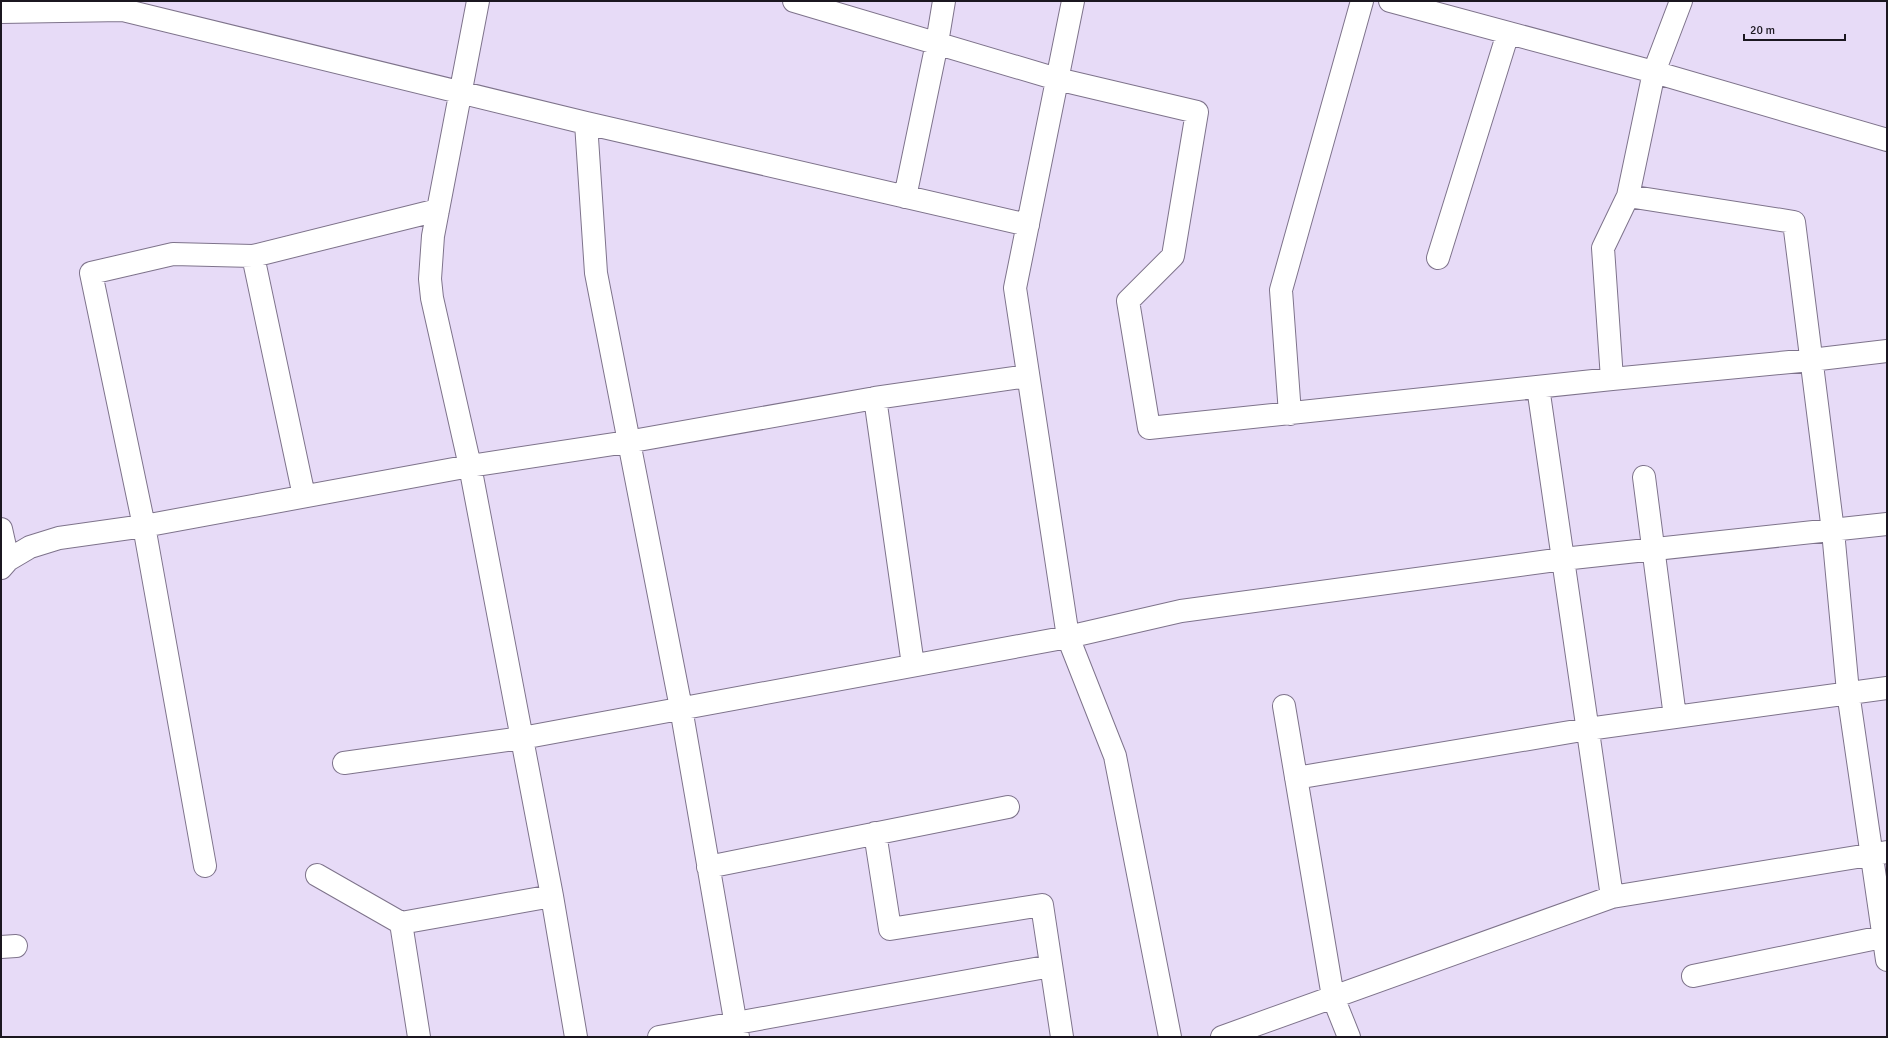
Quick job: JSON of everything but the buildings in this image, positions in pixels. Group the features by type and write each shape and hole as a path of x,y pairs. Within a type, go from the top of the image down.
{"street":[{"path":"478,1 462,93 438,210 431,258 430,279 432,298 470,466 552,896 576,1037"},
{"path":"794,1 1057,79 1197,112 1173,256 1128,301 1149,428 1887,351"},
{"path":"905,197 938,43 944,1"},
{"path":"1073,1 1015,288 1027,376 1068,637 1115,756 1170,1037"},
{"path":"1290,414 1281,290 1362,1"},
{"path":"1390,1 1654,72 1887,140"},
{"path":"1612,379 1603,248 1628,196 1654,72 1681,1"},
{"path":"1,12 123,10 586,124 1028,225"},
{"path":"1438,258 1508,33"},
{"path":"586,124 596,273 681,708 737,1030"},
{"path":"1628,196 1794,222 1833,531 1848,692 1879,853 1887,960"},
{"path":"205,866 144,526 91,273 173,254 253,256 438,210"},
{"path":"253,256 304,496"},
{"path":"1,529 5,564 30,547 59,538 144,526 470,466 628,442 875,398 1027,376"},
{"path":"1538,387 1612,897"},
{"path":"875,398 913,665"},
{"path":"1644,477 1675,717"},
{"path":"344,763 522,738 1068,637 1181,611 1563,559 1887,524"},
{"path":"1296,778 1588,729 1848,692 1887,688"},
{"path":"1284,706 1333,997 1349,1037"},
{"path":"708,867 1008,807"},
{"path":"875,833 890,929 1042,905 1062,1037"},
{"path":"1222,1037 1612,897 1879,853"},
{"path":"317,875 401,923 552,896"},
{"path":"401,923 419,1037"},
{"path":"1693,976 1885,937"},
{"path":"659,1037 737,1030 1051,966"}]}
